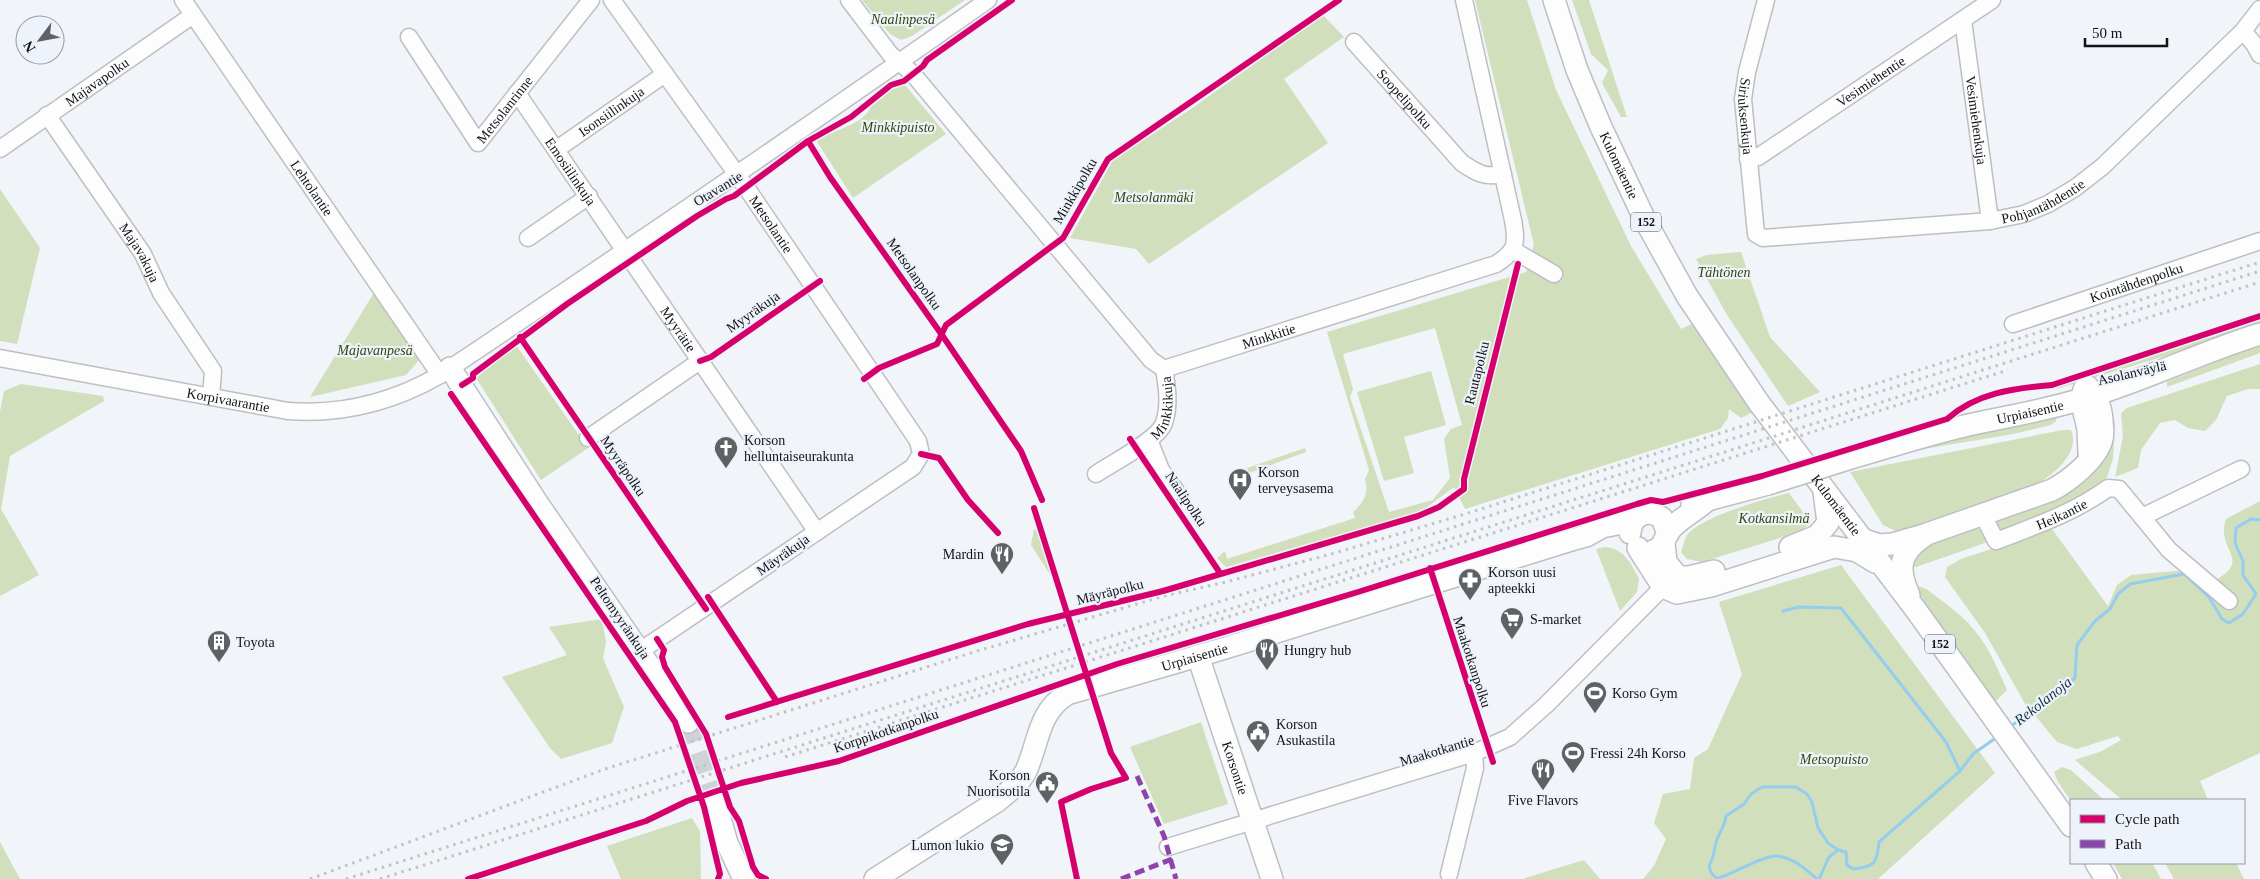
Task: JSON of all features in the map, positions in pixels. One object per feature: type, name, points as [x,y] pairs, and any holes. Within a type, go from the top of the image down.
[{"type":"main road","name":"Kulomäentie","points":[[1554,0],[1567,43],[1586,89],[1642,213],[1687,296],[1754,396],[1881,567],[1916,610],[2070,825]]},
{"type":"main road","name":"Kulomäentie","points":[[1565,0],[1586,89]]},
{"type":"main road","name":"Asolanväylä","points":[[2088,393],[2133,383],[2178,362],[2260,334]]},
{"type":"main road","name":"Peltomyyränkuja","points":[[445,372],[531,493],[688,722]]},
{"type":"main road","points":[[1861,539],[1879,545],[1892,544],[1924,536],[2052,490],[2067,482],[2090,458],[2102,439],[2102,417],[2088,393]]},
{"type":"main road","name":"Urpiaisentie","points":[[876,879],[996,802],[1012,789],[1026,770],[1046,716],[1057,700],[1080,689],[1198,656],[1586,536],[1602,527],[1634,536],[1652,551],[1664,531],[1705,502],[1964,426],[2022,415],[2088,393]]},
{"type":"main road","points":[[1669,581],[1707,573],[1817,536],[1828,519],[1824,489]]},
{"type":"main road","name":"Urpiaisentie","points":[[1634,536],[1646,513],[1664,531]]},
{"type":"main road","points":[[1664,531],[1670,592],[1689,592],[1834,547],[1857,551],[1881,567]]},
{"type":"main road","points":[[1634,536],[1669,581]]},
{"type":"main road","points":[[1916,610],[1902,572],[1906,552],[1924,536]]},
{"type":"main road","name":"Korsontie","points":[[1198,656],[1272,879]]},
{"type":"main road","points":[[715,801],[727,843],[744,879]]},
{"type":"main road","points":[[727,843],[728,879]]},
{"type":"main road","points":[[2097,864],[2106,879]]},
{"type":"street","name":"Lehtolantie","points":[[183,0],[445,372]]},
{"type":"street","name":"Metsolanrinne","points":[[409,37],[478,143],[591,0]]},
{"type":"street","name":"Metsolantie","points":[[612,0],[737,175],[918,442],[921,454]]},
{"type":"street","points":[[849,0],[890,54],[913,74],[1151,360],[1164,369]]},
{"type":"street","name":"Otavantie","points":[[445,372],[737,175],[988,0]]},
{"type":"street","points":[[1464,0],[1515,232],[1516,240],[1512,250],[1554,274]]},
{"type":"street","name":"Siriuksenkuja","points":[[1756,234],[1743,99],[1744,85],[1766,0]]},
{"type":"street","name":"Vesimiehentie","points":[[1748,158],[1758,157],[1992,0]]},
{"type":"street","name":"Pohjantähdentie","points":[[1756,234],[1763,238],[1990,220],[2024,214],[2048,204],[2075,188],[2102,167],[2244,31],[2260,9]]},
{"type":"street","name":"Majavapolku","points":[[0,149],[193,15]]},
{"type":"street","name":"Vesimiehenkuja","points":[[1963,20],[1990,220]]},
{"type":"street","points":[[2244,31],[2260,56]]},
{"type":"street","name":"Soopelipolku","points":[[1354,42],[1462,162],[1482,176],[1490,177],[1503,174]]},
{"type":"street","name":"Isonsiilinkuja","points":[[557,149],[665,74]]},
{"type":"street","name":"Emosiilinkuja","points":[[517,93],[625,249]]},
{"type":"street","name":"Majavakuja","points":[[47,115],[143,254],[160,293],[213,371],[211,397]]},
{"type":"street","points":[[528,238],[589,196]]},
{"type":"street","name":"Kointähdenpolku","points":[[2013,324],[2260,241]]},
{"type":"street","name":"Myyrätie","points":[[625,249],[817,532]]},
{"type":"street","name":"Minkkitie","points":[[1164,369],[1496,264],[1512,250]]},
{"type":"street","name":"Korpivaarantie","points":[[0,358],[288,411],[330,412],[367,405],[417,388],[445,372]]},
{"type":"street","points":[[588,438],[700,361]]},
{"type":"street","name":"Minkkikuja","points":[[1096,474],[1149,440],[1163,425],[1167,398],[1164,369]]},
{"type":"street","name":"Naalipolku","points":[[1149,440],[1161,470],[1176,491]]},
{"type":"street","name":"Mäyräkuja","points":[[640,651],[913,466],[921,454]]},
{"type":"street","points":[[2142,517],[2241,469]]},
{"type":"street","name":"Heikantie","points":[[1983,515],[1996,540],[2052,519],[2079,507],[2108,488],[2114,488],[2119,490],[2169,550],[2229,602]]},
{"type":"street","name":"Maakotkantie","points":[[1168,847],[1474,753],[1510,737],[1546,705],[1669,581]]},
{"type":"street","points":[[1449,874],[1475,768],[1474,753]]},
{"type":"green space","name":"Naalinpesä","points":[[862,0],[965,0],[912,36],[901,40],[890,34]]},
{"type":"green space","points":[[1475,0],[1527,0],[1556,90],[1631,246],[1681,329],[1696,322],[1753,412],[1741,418],[1729,409],[1728,418],[1720,429],[1465,509],[1454,487],[1422,511],[1406,517],[1226,567],[1217,558],[1225,551],[1227,559],[1355,518],[1353,512],[1365,497],[1365,479],[1369,470],[1327,332],[1526,272],[1534,245]],"holes":[[[1435,328],[1462,425],[1451,429],[1444,439],[1450,478],[1433,500],[1389,512],[1350,397],[1353,389],[1343,354]]]},
{"type":"green space","points":[[1572,0],[1589,0],[1627,117],[1621,117],[1602,83],[1608,70],[1591,54]]},
{"type":"green space","name":"Metsolanmäki","points":[[1323,15],[1344,37],[1284,79],[1328,143],[1149,264],[1136,249],[1070,238],[1113,160],[1191,109]]},
{"type":"green space","name":"Minkkipuisto","points":[[905,85],[946,134],[853,198],[816,140],[856,122],[868,112],[873,102],[881,95],[892,88]]},
{"type":"green space","points":[[0,189],[40,248],[17,344],[0,341]]},
{"type":"green space","name":"Tähtönen","points":[[1741,252],[1770,337],[1820,392],[1788,406],[1727,315],[1696,259],[1707,255]]},
{"type":"green space","name":"Majavanpesä","points":[[375,291],[421,358],[406,375],[310,397]]},
{"type":"green space","points":[[2260,319],[2260,327],[2057,389],[2063,383]]},
{"type":"green space","points":[[2260,343],[2260,353],[2167,387],[2167,382]]},
{"type":"green space","points":[[516,345],[588,448],[541,480],[476,378]]},
{"type":"green space","points":[[2260,364],[2260,389],[2248,389],[2227,396],[2216,420],[2205,431],[2188,428],[2175,420],[2160,423],[2141,450],[2138,468],[2115,477],[2123,436],[2121,413],[2127,408]]},
{"type":"green space","points":[[1431,371],[1446,425],[1404,437],[1414,473],[1384,481],[1357,392]]},
{"type":"green space","points":[[21,384],[103,396],[104,401],[10,456],[1,509],[39,575],[0,596],[0,412],[4,391]]},
{"type":"green space","points":[[2112,416],[2115,423],[2113,459],[2107,477],[2098,488],[2059,508],[1999,532],[1994,519],[2052,500],[2080,485],[2091,476],[2103,453]]},
{"type":"green space","points":[[2057,417],[2056,421],[2051,425],[2013,434],[1906,452],[1906,450]]},
{"type":"green space","points":[[2071,430],[2073,445],[2061,466],[2042,481],[1898,532],[1883,525],[1850,472]]},
{"type":"green space","points":[[1305,448],[1306,452],[1249,473],[1247,468]]},
{"type":"green space","name":"Kotkansilmä","points":[[1789,493],[1811,523],[1799,532],[1702,562],[1687,559],[1681,552],[1686,537],[1692,530],[1703,523],[1733,510]]},
{"type":"green space","points":[[2260,501],[2260,753],[2200,781],[2208,799],[2121,799],[2075,760],[2102,751],[2121,740],[2118,736],[2077,749],[2057,742],[2024,702],[1985,633],[1945,577],[1947,567],[1961,559],[2052,529],[2108,606],[2117,585],[2131,575],[2187,570],[2204,586],[2221,577],[2229,569],[2232,562],[2232,556],[2225,540],[2226,519]]},
{"type":"green space","points":[[1974,526],[1983,532],[1988,539],[1985,543],[1916,567],[1912,566],[1915,557],[1928,544],[1946,535]]},
{"type":"green space","points":[[1034,529],[1039,532],[1053,574],[1051,576],[1031,545]]},
{"type":"green space","points":[[1604,547],[1622,553],[1630,562],[1639,579],[1637,592],[1620,611],[1596,549]]},
{"type":"green space","name":"Metsopuisto","points":[[1841,565],[1995,773],[1878,879],[1643,879],[1654,866],[1666,839],[1654,823],[1663,794],[1690,789],[1694,758],[1708,749],[1742,674],[1719,602]]},
{"type":"green space","points":[[1914,586],[1928,590],[1954,610],[1982,639],[2007,690],[1993,704]]},
{"type":"green space","points":[[602,619],[606,642],[603,658],[624,707],[612,743],[561,759],[550,748],[502,677],[567,655],[549,627]]},
{"type":"green space","points":[[1201,722],[1228,804],[1164,824],[1130,747]]},
{"type":"green space","points":[[2062,767],[2071,770],[2103,799],[2070,800],[2058,782],[2054,772]]},
{"type":"green space","points":[[692,818],[700,831],[701,879],[621,879],[607,846]]},
{"type":"green space","points":[[0,842],[20,879],[0,879]]},
{"type":"green space","points":[[1584,860],[1600,879],[1524,879],[1525,878]]},
{"type":"green space","points":[[2114,864],[2153,864],[2161,879],[2122,879]]},
{"type":"green space","points":[[2166,864],[2236,864],[2244,879],[2174,879]]},
{"type":"waterway","name":"Rekolanoja","points":[[2010,727],[2075,678],[2077,645],[2095,621],[2110,609],[2118,594],[2130,584],[2184,574],[2209,597],[2222,619],[2229,623],[2243,614],[2256,594],[2243,575],[2243,561],[2235,543],[2236,528],[2251,519],[2260,520]]},
{"type":"waterway","points":[[1783,611],[1799,607],[1841,608],[1946,742],[1960,771]]},
{"type":"waterway","name":"Rekolanoja","points":[[1819,879],[1829,857],[1838,850],[1846,852],[1847,865],[1853,869],[1866,867],[1874,863],[1879,842],[1960,771],[1973,754],[1997,737]]},
{"type":"waterway","points":[[1817,879],[1794,862],[1777,856],[1762,859],[1721,877],[1713,876],[1709,866],[1726,816],[1744,804],[1751,794],[1762,787],[1796,787],[1807,794],[1812,802],[1818,828],[1828,843],[1838,850]]},
{"type":"tunnel","points":[[688,722],[715,801]]},
{"type":"railway","points":[[310,879],[605,769],[974,652],[1164,596],[1226,582],[1335,553],[1465,514],[2260,262]]},
{"type":"railway","points":[[346,879],[2260,271]]},
{"type":"railway","points":[[380,879],[2260,282]]},
{"type":"railway","points":[[785,757],[2008,370]]},
{"type":"marked path","points":[[1137,776],[1164,836],[1176,879]]},
{"type":"marked path","points":[[1121,879],[1172,859]]},
{"type":"cycle path","points":[[462,385],[473,378],[473,374],[567,304],[697,216],[734,196],[808,141],[851,117],[891,85],[904,81],[923,66],[927,60],[1012,0]]},
{"type":"cycle path","name":"Minkkipolku","points":[[864,379],[879,368],[937,344],[946,325],[1063,238],[1108,159],[1339,0]]},
{"type":"cycle path","name":"Metsolanpolku","points":[[808,141],[830,177],[942,335],[1021,451],[1042,500]]},
{"type":"cycle path","name":"Rautapolku","points":[[728,717],[1028,624],[1163,591],[1418,516],[1439,507],[1464,489],[1464,479],[1518,264]]},
{"type":"cycle path","name":"Myyräkuja","points":[[700,361],[711,357],[820,281]]},
{"type":"cycle path","name":"Korppikotkanpolku","points":[[468,879],[646,821],[687,801],[741,783],[839,761],[1117,664],[1358,592],[1637,504],[1651,500],[1663,502],[1762,476],[1947,419],[1970,403],[1996,393],[2052,385],[2260,316]]},
{"type":"cycle path","name":"Myyräpolku","points":[[520,337],[706,609]]},
{"type":"cycle path","points":[[451,394],[675,722],[704,807],[720,874],[718,879]]},
{"type":"cycle path","points":[[1130,439],[1220,573]]},
{"type":"cycle path","points":[[921,454],[939,458],[968,500],[998,533]]},
{"type":"cycle path","points":[[1034,508],[1111,753],[1126,778],[1091,789],[1061,802],[1077,879]]},
{"type":"cycle path","name":"Maakotkanpolku","points":[[1430,568],[1493,762]]},
{"type":"cycle path","points":[[708,597],[777,702]]},
{"type":"cycle path","points":[[657,639],[664,650],[662,657],[665,667],[706,734],[730,807],[739,821],[753,867],[758,875],[766,879]]},
{"type":"place","name":"Korson helluntaiseurakunta","points":[[726,469]]},
{"type":"place","name":"Korson terveysasema","points":[[1240,501]]},
{"type":"place","name":"Mardin","points":[[1002,575]]},
{"type":"place","name":"Korson uusi apteekki","points":[[1470,601]]},
{"type":"place","name":"S-market","points":[[1512,640]]},
{"type":"place","name":"Toyota","points":[[219,663]]},
{"type":"place","name":"Hungry hub","points":[[1267,671]]},
{"type":"place","name":"Korso Gym","points":[[1595,714]]},
{"type":"place","name":"Korson Asukastila","points":[[1258,753]]},
{"type":"place","name":"Fressi 24h Korso","points":[[1573,774]]},
{"type":"place","name":"Five Flavors","points":[[1543,791]]},
{"type":"place","name":"Korson Nuorisotila","points":[[1047,804]]},
{"type":"place","name":"Lumon lukio","points":[[1002,866]]}]
